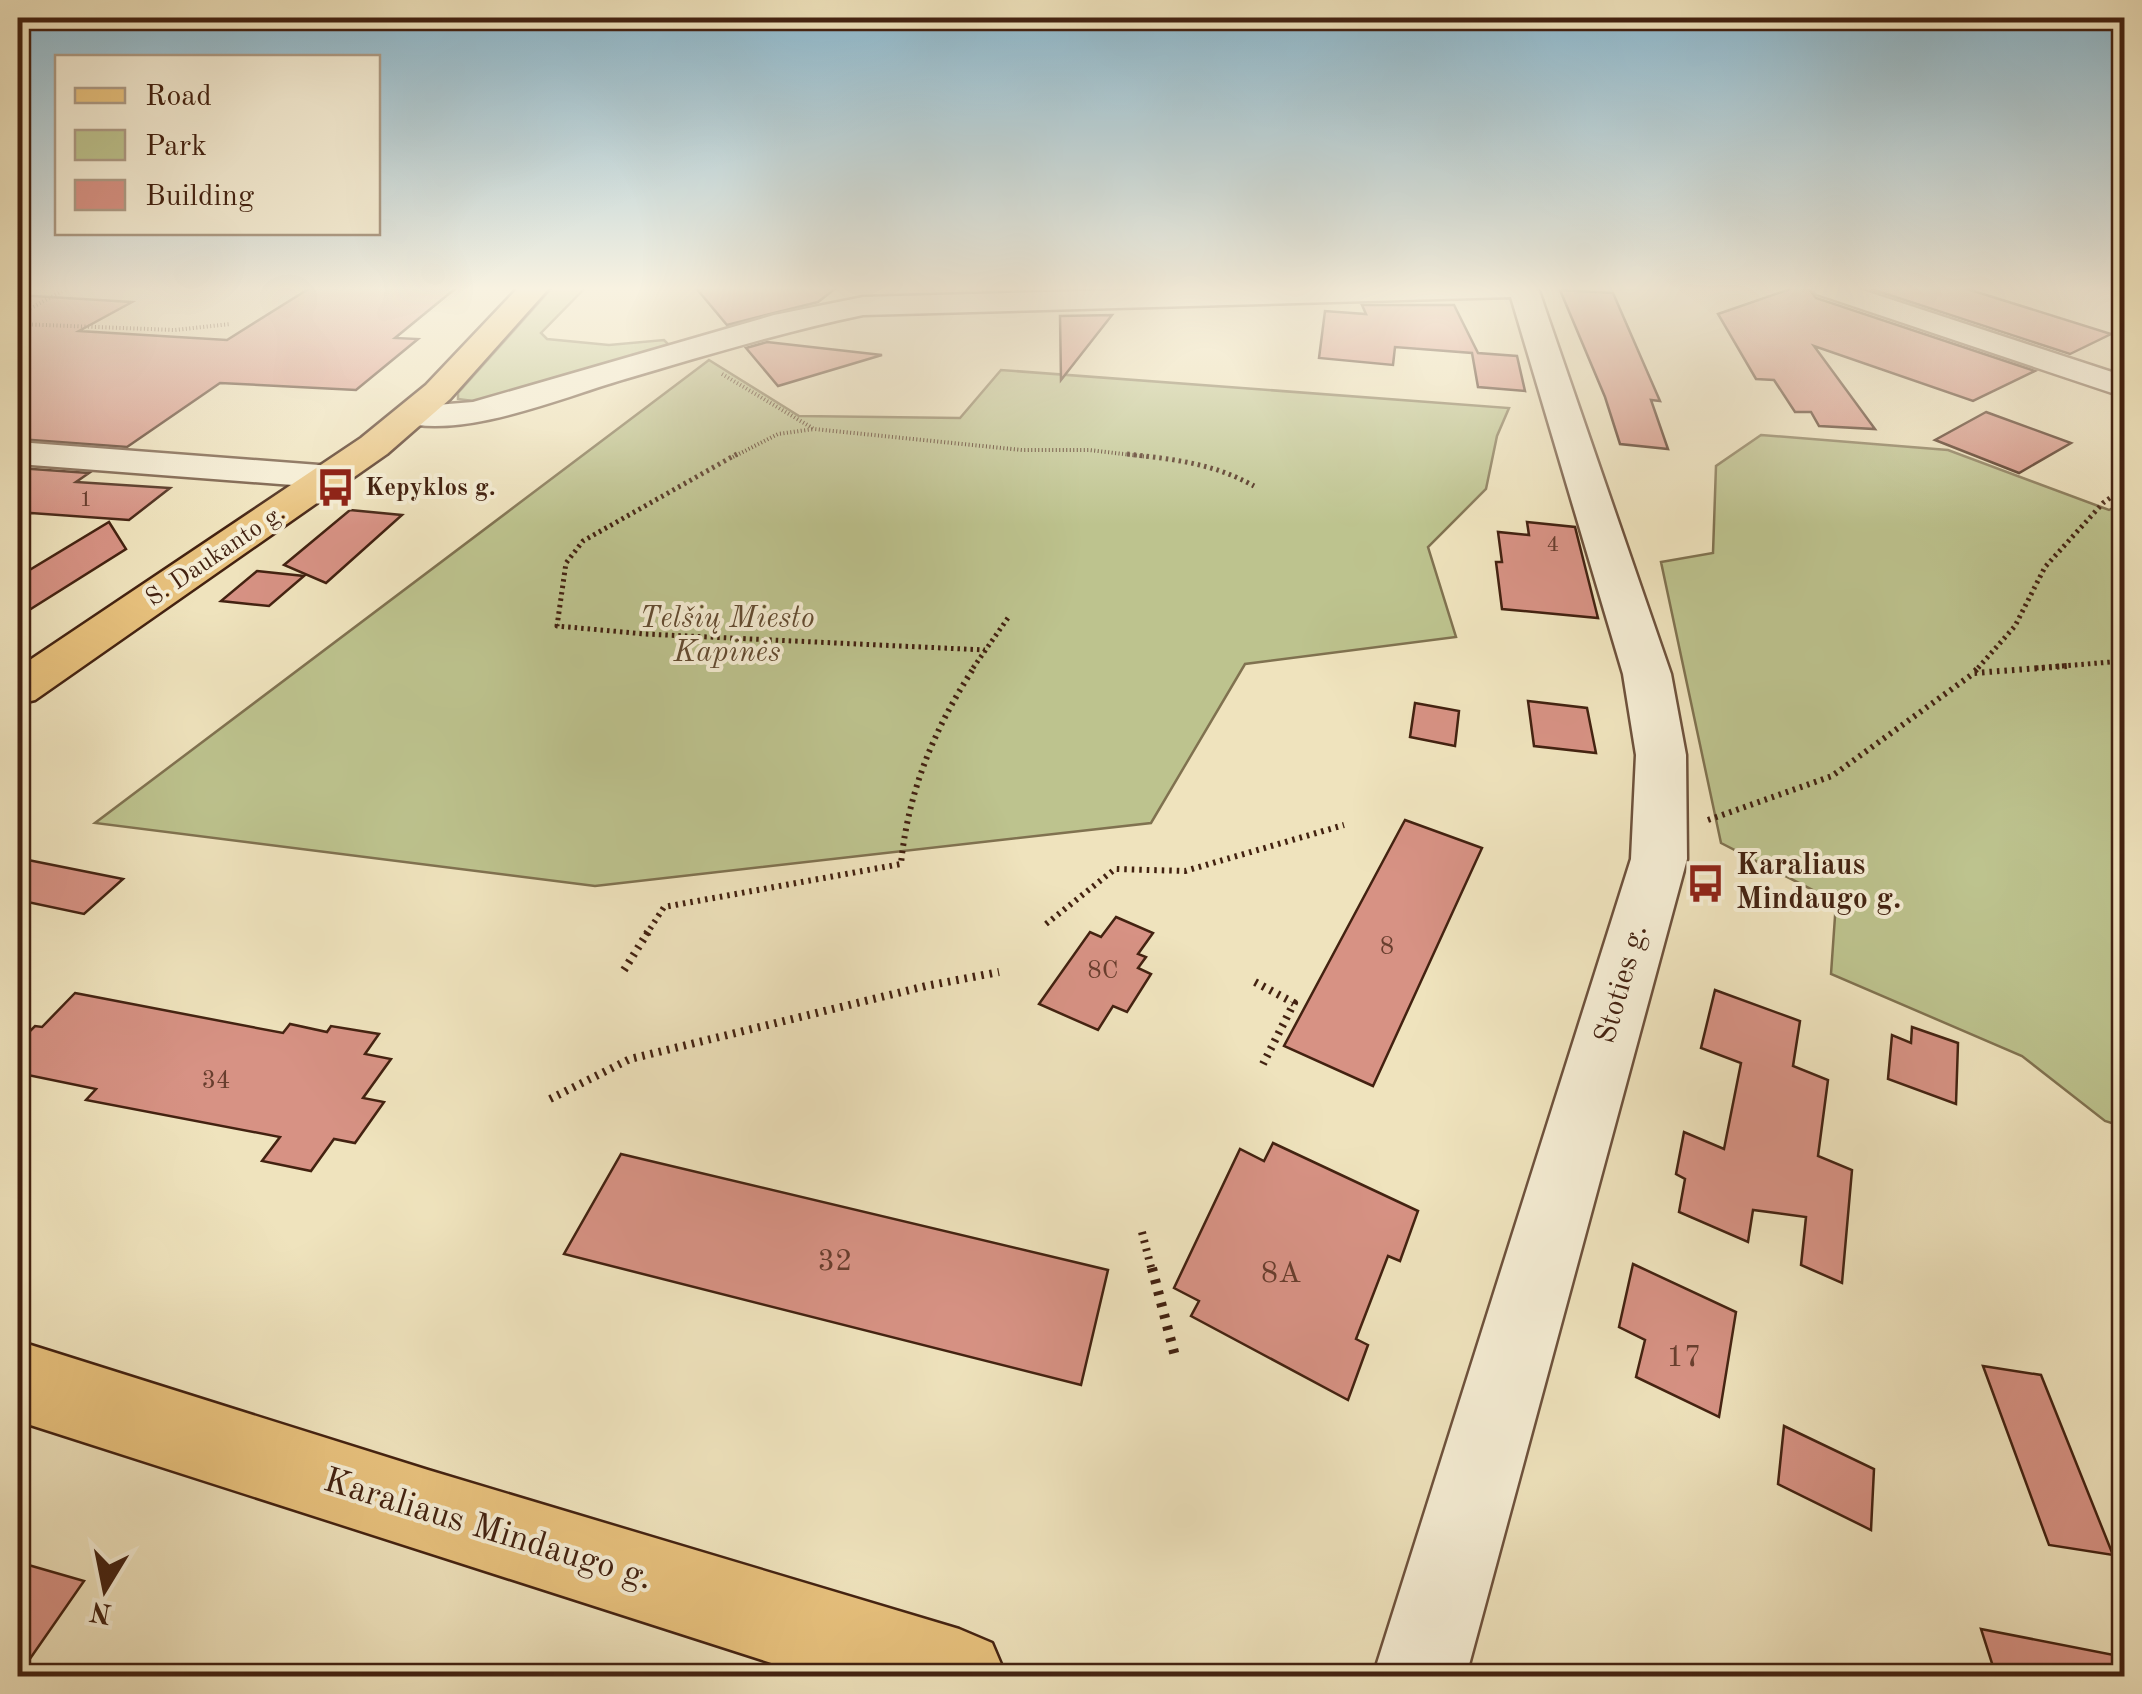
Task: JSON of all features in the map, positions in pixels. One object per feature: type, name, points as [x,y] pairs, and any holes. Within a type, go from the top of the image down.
[{"type":"main road","name":"S. Daukanto g.","points":[[18,689],[332,477],[412,416],[459,367]]},
{"type":"main road","name":"Karaliaus Mindaugo g.","points":[[18,1381],[447,1519],[959,1676]]},
{"type":"street","points":[[412,416],[475,412],[634,367]]},
{"type":"street","name":"Stoties g.","points":[[1420,1676],[1658,859],[1661,755],[1646,674],[1548,367]]},
{"type":"street","points":[[2064,367],[2124,387]]},
{"type":"street","points":[[18,453],[332,477]]},
{"type":"path","points":[[712,367],[814,429]]},
{"type":"path","points":[[984,650],[645,634],[558,626],[566,563],[584,542],[757,442],[778,434],[814,429],[1022,450],[1090,450],[1187,461],[1227,471],[1254,486]]},
{"type":"path","points":[[1660,814],[1710,821],[1832,776],[1974,672],[2015,626],[2045,567],[2103,503],[2124,488]]},
{"type":"path","points":[[624,970],[664,907],[900,864],[906,806],[916,778],[984,650],[1010,615]]},
{"type":"path","points":[[1974,672],[2124,662]]},
{"type":"path","points":[[1046,924],[1115,869],[1185,871],[1344,825]]},
{"type":"path","points":[[550,1099],[630,1059],[926,986],[999,972]]},
{"type":"path","points":[[1254,982],[1294,1003],[1264,1064]]},
{"type":"path","points":[[1142,1232],[1176,1360]]},
{"type":"green space","points":[[481,367],[621,367],[496,404],[458,399],[458,393]]},
{"type":"green space","name":"Telšių Miesto Kapinės","points":[[700,367],[720,367],[799,416],[960,418],[1001,370],[1509,408],[1497,436],[1486,489],[1428,547],[1456,637],[1245,664],[1151,823],[595,886],[95,823]]},
{"type":"green space","points":[[1761,435],[1948,450],[2109,510],[2124,502],[2124,1127],[2105,1121],[2022,1056],[1831,974],[1836,902],[1721,843],[1661,562],[1713,553],[1716,466]]},
{"type":"building","points":[[18,367],[384,367],[356,390],[220,383],[127,447],[18,439]]},
{"type":"building","points":[[762,367],[842,367],[778,386]]},
{"type":"building","points":[[1061,367],[1071,367],[1061,380]]},
{"type":"building","points":[[1474,367],[1520,367],[1525,391],[1478,387]]},
{"type":"building","points":[[1592,367],[1645,367],[1660,401],[1651,400],[1668,449],[1620,444]]},
{"type":"building","points":[[1749,367],[1829,367],[1875,429],[1819,426],[1811,412],[1795,412],[1774,380],[1756,379]]},
{"type":"building","points":[[1875,367],[2023,367],[2035,371],[1973,401]]},
{"type":"building","points":[[1986,412],[2071,443],[2019,473],[1935,440]]},
{"type":"building","points":[[18,468],[89,473],[76,482],[170,488],[129,520],[31,513],[18,522]]},
{"type":"building","points":[[350,510],[402,515],[326,583],[284,565]]},
{"type":"building","points":[[109,522],[126,549],[18,617],[18,577]]},
{"type":"building","points":[[1527,522],[1575,527],[1598,618],[1502,609],[1496,562],[1502,562],[1498,532],[1529,535]]},
{"type":"building","points":[[257,571],[304,576],[269,606],[221,601]]},
{"type":"building","points":[[1528,701],[1587,708],[1596,753],[1534,746]]},
{"type":"building","points":[[1415,703],[1459,711],[1455,746],[1410,737]]},
{"type":"building","points":[[1405,820],[1482,848],[1373,1086],[1284,1046]]},
{"type":"building","points":[[18,858],[123,879],[84,914],[18,900]]},
{"type":"building","points":[[1116,917],[1153,933],[1138,954],[1146,957],[1138,968],[1151,974],[1127,1012],[1113,1006],[1098,1030],[1039,1004],[1090,932],[1101,937]]},
{"type":"building","points":[[1715,990],[1800,1021],[1793,1066],[1828,1080],[1818,1156],[1852,1170],[1842,1283],[1801,1265],[1806,1217],[1753,1210],[1748,1242],[1679,1212],[1685,1179],[1676,1174],[1684,1132],[1724,1149],[1741,1063],[1701,1048]]},
{"type":"building","points":[[75,993],[283,1033],[290,1024],[327,1032],[331,1026],[379,1034],[365,1054],[391,1059],[363,1098],[384,1102],[355,1143],[334,1139],[311,1171],[262,1161],[280,1137],[86,1100],[96,1089],[18,1073],[18,1043],[35,1026],[42,1027]]},
{"type":"building","points":[[1912,1027],[1958,1043],[1956,1104],[1888,1079],[1892,1035],[1911,1043]]},
{"type":"building","points":[[1273,1143],[1418,1211],[1400,1261],[1388,1256],[1356,1339],[1368,1345],[1348,1400],[1191,1316],[1199,1301],[1174,1288],[1240,1149],[1264,1161]]},
{"type":"building","points":[[621,1154],[1108,1270],[1081,1385],[564,1254]]},
{"type":"building","points":[[1633,1264],[1736,1312],[1719,1417],[1636,1377],[1645,1340],[1619,1327]]},
{"type":"building","points":[[1983,1366],[2041,1375],[2113,1555],[2049,1545]]},
{"type":"building","points":[[1784,1426],[1874,1469],[1871,1530],[1778,1484]]},
{"type":"building","points":[[18,1562],[84,1581],[18,1676]]},
{"type":"building","points":[[1981,1629],[2124,1657],[2124,1676],[1996,1676]]},
{"type":"place","name":"Kepyklos g.","points":[[335,488]]},
{"type":"place","name":"Karaliaus Mindaugo g.","points":[[1706,883]]}]
